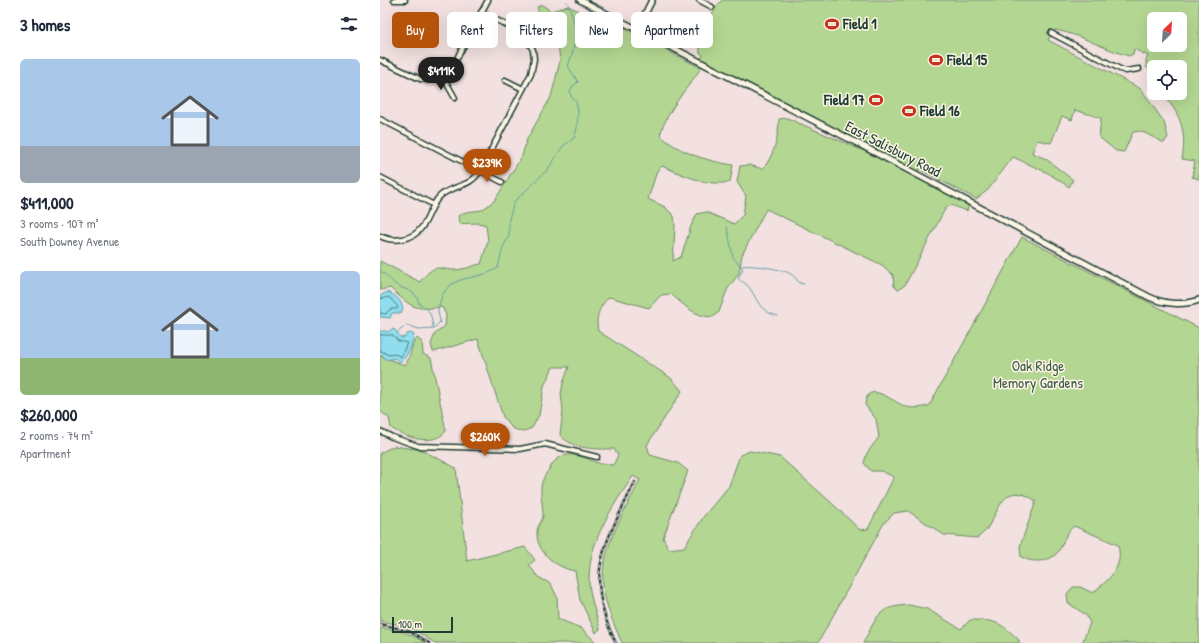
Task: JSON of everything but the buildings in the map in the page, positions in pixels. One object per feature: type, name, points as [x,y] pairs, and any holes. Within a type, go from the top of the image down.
[{"type":"street","points":[[394,0],[405,0]]},
{"type":"street","points":[[481,12],[488,0]]},
{"type":"street","name":"East Salisbury Road","points":[[580,0],[631,27]]},
{"type":"street","points":[[646,12],[652,0]]},
{"type":"street","points":[[699,0],[712,7]]},
{"type":"street","points":[[380,236],[387,239],[401,239],[414,235],[422,228],[434,205],[445,193],[472,181],[480,171],[523,89],[532,69],[534,60],[533,50],[526,37],[498,21]]},
{"type":"street","points":[[1051,33],[1120,69],[1126,71],[1139,69]]},
{"type":"street","points":[[380,60],[412,77],[428,80],[442,75],[454,64],[462,48]]},
{"type":"street","name":"East Salisbury Road","points":[[672,48],[1149,297],[1164,302],[1175,303],[1199,300]]},
{"type":"street","points":[[442,75],[455,98]]},
{"type":"street","points":[[505,80],[523,89]]},
{"type":"street","points":[[380,119],[502,182]]},
{"type":"street","points":[[380,177],[434,205]]},
{"type":"street","points":[[380,431],[392,438],[418,446],[520,449],[545,444],[597,457]]},
{"type":"green space","points":[[722,0],[1199,0],[1199,179],[1192,177],[1195,161],[1182,159],[1184,140],[1181,123],[1168,100],[1187,100],[1187,60],[1147,60],[1147,68],[1146,60],[1148,56],[1134,49],[1133,54],[1129,56],[1073,35],[1055,30],[1048,40],[1141,89],[1147,100],[1149,100],[1164,122],[1168,137],[1164,143],[1141,131],[1133,132],[1124,152],[1116,151],[1099,137],[1101,118],[1075,110],[1072,120],[1062,116],[1051,143],[1037,140],[1032,153],[1046,159],[1073,180],[1069,187],[1048,173],[1013,157],[988,190],[976,199],[919,169],[918,172],[701,59],[703,55],[700,53],[700,48],[713,48],[713,13]]},
{"type":"green space","name":"Oak Ridge Memory Gardens","points":[[542,5],[551,11],[568,6],[579,11],[575,12],[575,48],[623,48],[623,27],[631,32],[631,48],[663,48],[701,68],[672,108],[660,135],[676,147],[694,155],[733,165],[730,182],[721,183],[704,182],[662,166],[657,171],[648,199],[665,207],[674,216],[675,227],[673,261],[681,257],[691,226],[697,214],[706,212],[734,224],[743,215],[746,196],[737,182],[740,166],[749,165],[763,169],[775,145],[779,119],[787,118],[864,151],[969,204],[967,211],[951,205],[945,209],[905,285],[898,290],[894,286],[893,275],[882,265],[766,209],[742,255],[739,273],[727,290],[719,312],[713,317],[695,313],[671,294],[661,295],[649,308],[609,297],[600,308],[597,321],[598,331],[671,378],[682,391],[647,445],[650,455],[678,463],[688,471],[663,538],[669,549],[684,547],[704,516],[729,486],[740,455],[750,451],[780,457],[860,530],[868,529],[894,477],[881,471],[871,471],[864,463],[867,453],[879,437],[876,419],[865,405],[867,397],[871,393],[876,393],[882,394],[910,408],[929,406],[1022,237],[1199,328],[1199,643],[1082,643],[1090,623],[1086,615],[1068,603],[1067,594],[1073,587],[1080,587],[1093,593],[1110,578],[1117,567],[1119,560],[1118,545],[1074,526],[1066,535],[1058,552],[1054,556],[1040,561],[1021,557],[1020,546],[1036,501],[1026,495],[1017,493],[1011,494],[1005,498],[987,528],[977,538],[944,535],[908,511],[894,513],[884,523],[818,643],[622,643],[606,600],[603,573],[612,537],[640,480],[633,476],[610,511],[593,551],[590,565],[589,585],[591,598],[600,629],[596,633],[580,600],[575,571],[561,566],[548,557],[543,552],[537,538],[537,531],[543,514],[541,485],[546,474],[556,460],[565,455],[575,455],[600,464],[613,465],[618,455],[614,449],[592,449],[572,444],[560,435],[563,410],[561,394],[563,383],[569,367],[553,367],[544,386],[539,415],[532,428],[522,432],[512,428],[503,417],[478,339],[433,352],[431,344],[435,334],[445,326],[446,315],[442,307],[424,308],[413,306],[390,288],[380,290],[380,261],[420,282],[426,274],[436,268],[455,270],[465,269],[481,264],[488,241],[486,225],[478,223],[459,223],[458,216],[466,212],[482,210],[495,200],[522,156],[527,139],[551,97],[560,61],[559,48],[567,48],[567,12],[539,12],[537,7]]},
{"type":"green space","points":[[417,338],[422,342],[423,354],[431,358],[446,431],[441,436],[427,440],[412,438],[397,432],[391,428],[389,418],[380,411],[380,356],[405,365],[409,358],[413,344]]},
{"type":"green space","points":[[394,446],[422,450],[456,468],[467,561],[525,547],[535,560],[529,565],[538,577],[551,584],[557,597],[558,619],[581,628],[597,643],[435,643],[408,626],[380,621],[380,453]]},
{"type":"green space","points":[[909,605],[927,609],[961,629],[970,620],[997,623],[1013,634],[1019,640],[1019,643],[863,643],[879,615],[890,608]]},
{"type":"green space","points":[[380,628],[404,632],[425,643],[380,643]]},
{"type":"water","points":[[387,292],[398,299],[403,310],[401,313],[392,313],[390,318],[380,317],[380,296]]},
{"type":"water","points":[[392,329],[395,330],[401,338],[405,337],[408,333],[414,335],[411,347],[405,358],[399,362],[395,358],[387,360],[380,353],[380,331],[388,332]]},
{"type":"waterway","points":[[397,333],[406,325],[419,329],[434,328],[440,322],[438,310],[442,297],[453,283],[479,276],[498,268],[503,247],[509,236],[509,219],[514,202],[548,169],[563,146],[574,138],[577,128],[578,111],[576,102],[571,96],[570,91],[578,82],[568,66],[574,49],[575,26],[567,2]]},
{"type":"waterway","points":[[727,227],[733,257],[743,269],[738,278],[746,284],[765,311],[778,316]]},
{"type":"waterway","points":[[742,266],[758,266],[785,271],[793,276],[799,283],[804,284]]},
{"type":"waterway","points":[[380,271],[395,284],[410,291],[416,296],[419,304],[426,308],[430,313],[433,327]]},
{"type":"railway","points":[[616,643],[606,619],[600,598],[599,579],[607,542],[635,482]]},
{"type":"railway","points":[[380,624],[409,631],[429,643]]},
{"type":"place","name":"Field 1","points":[[832,24]]},
{"type":"place","name":"Field 15","points":[[936,60]]},
{"type":"place","name":"Field 17","points":[[876,100]]},
{"type":"place","name":"Field 16","points":[[909,111]]}]
